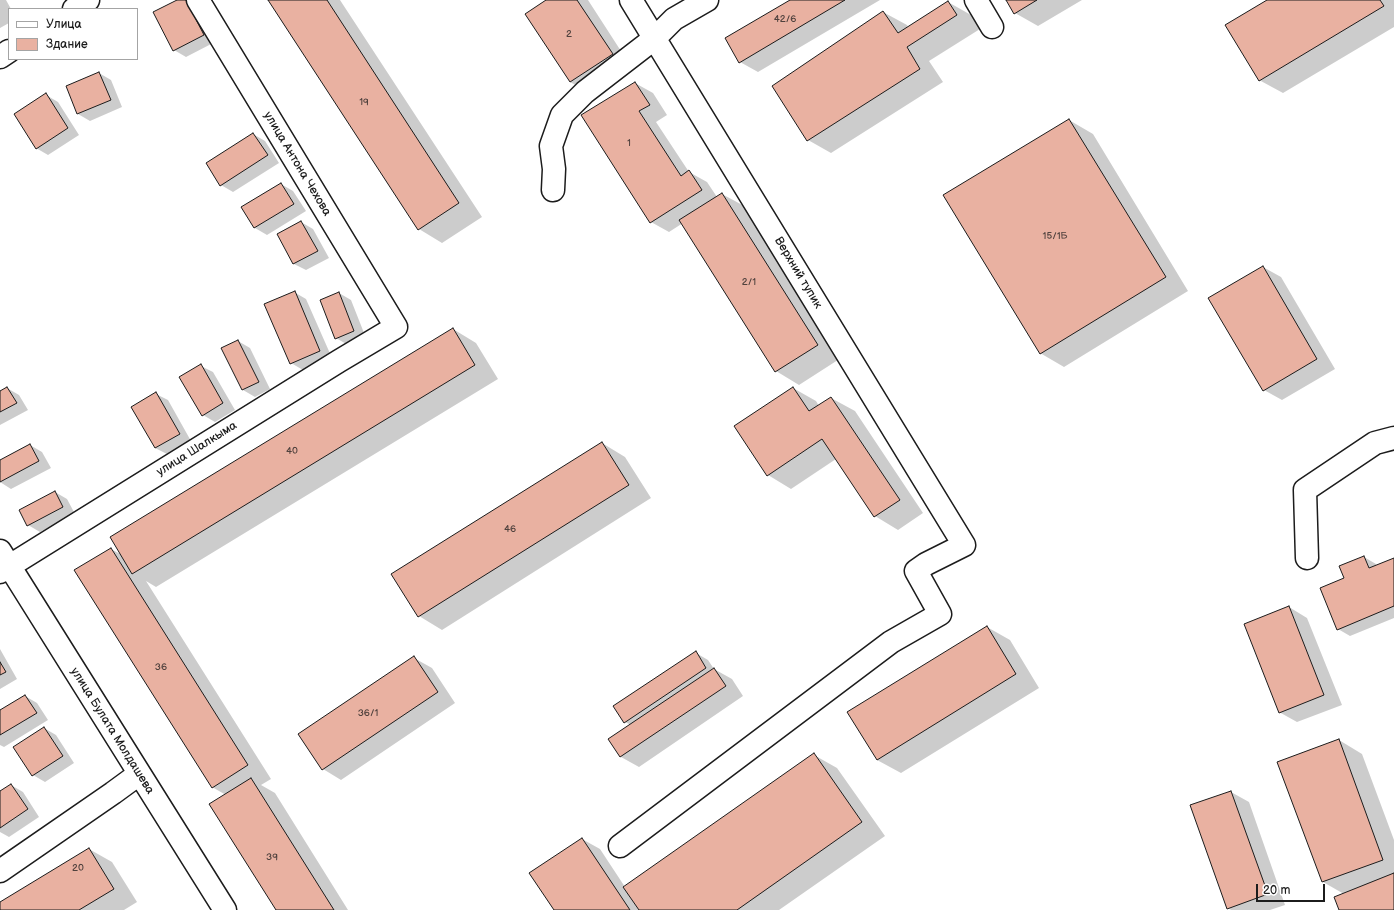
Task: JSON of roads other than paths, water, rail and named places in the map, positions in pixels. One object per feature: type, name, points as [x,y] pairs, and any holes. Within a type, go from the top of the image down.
[{"type":"street","points":[[76,8],[88,0]]},
{"type":"street","name":"улица Антона Чехова","points":[[198,0],[396,327]]},
{"type":"street","name":"Верхний тупик","points":[[620,846],[891,642],[940,614],[916,571],[926,564],[964,545],[631,0]]},
{"type":"street","points":[[553,190],[554,169],[550,146],[562,115],[585,92],[655,38],[674,19],[708,0]]},
{"type":"street","points":[[976,0],[992,27]]},
{"type":"street","name":"улица Шалкыма","points":[[3,563],[396,327]]},
{"type":"street","points":[[1307,558],[1305,490],[1375,443],[1394,438]]},
{"type":"street","name":"улица Булата Молдашева","points":[[3,563],[225,910]]},
{"type":"street","points":[[0,871],[139,774]]}]
